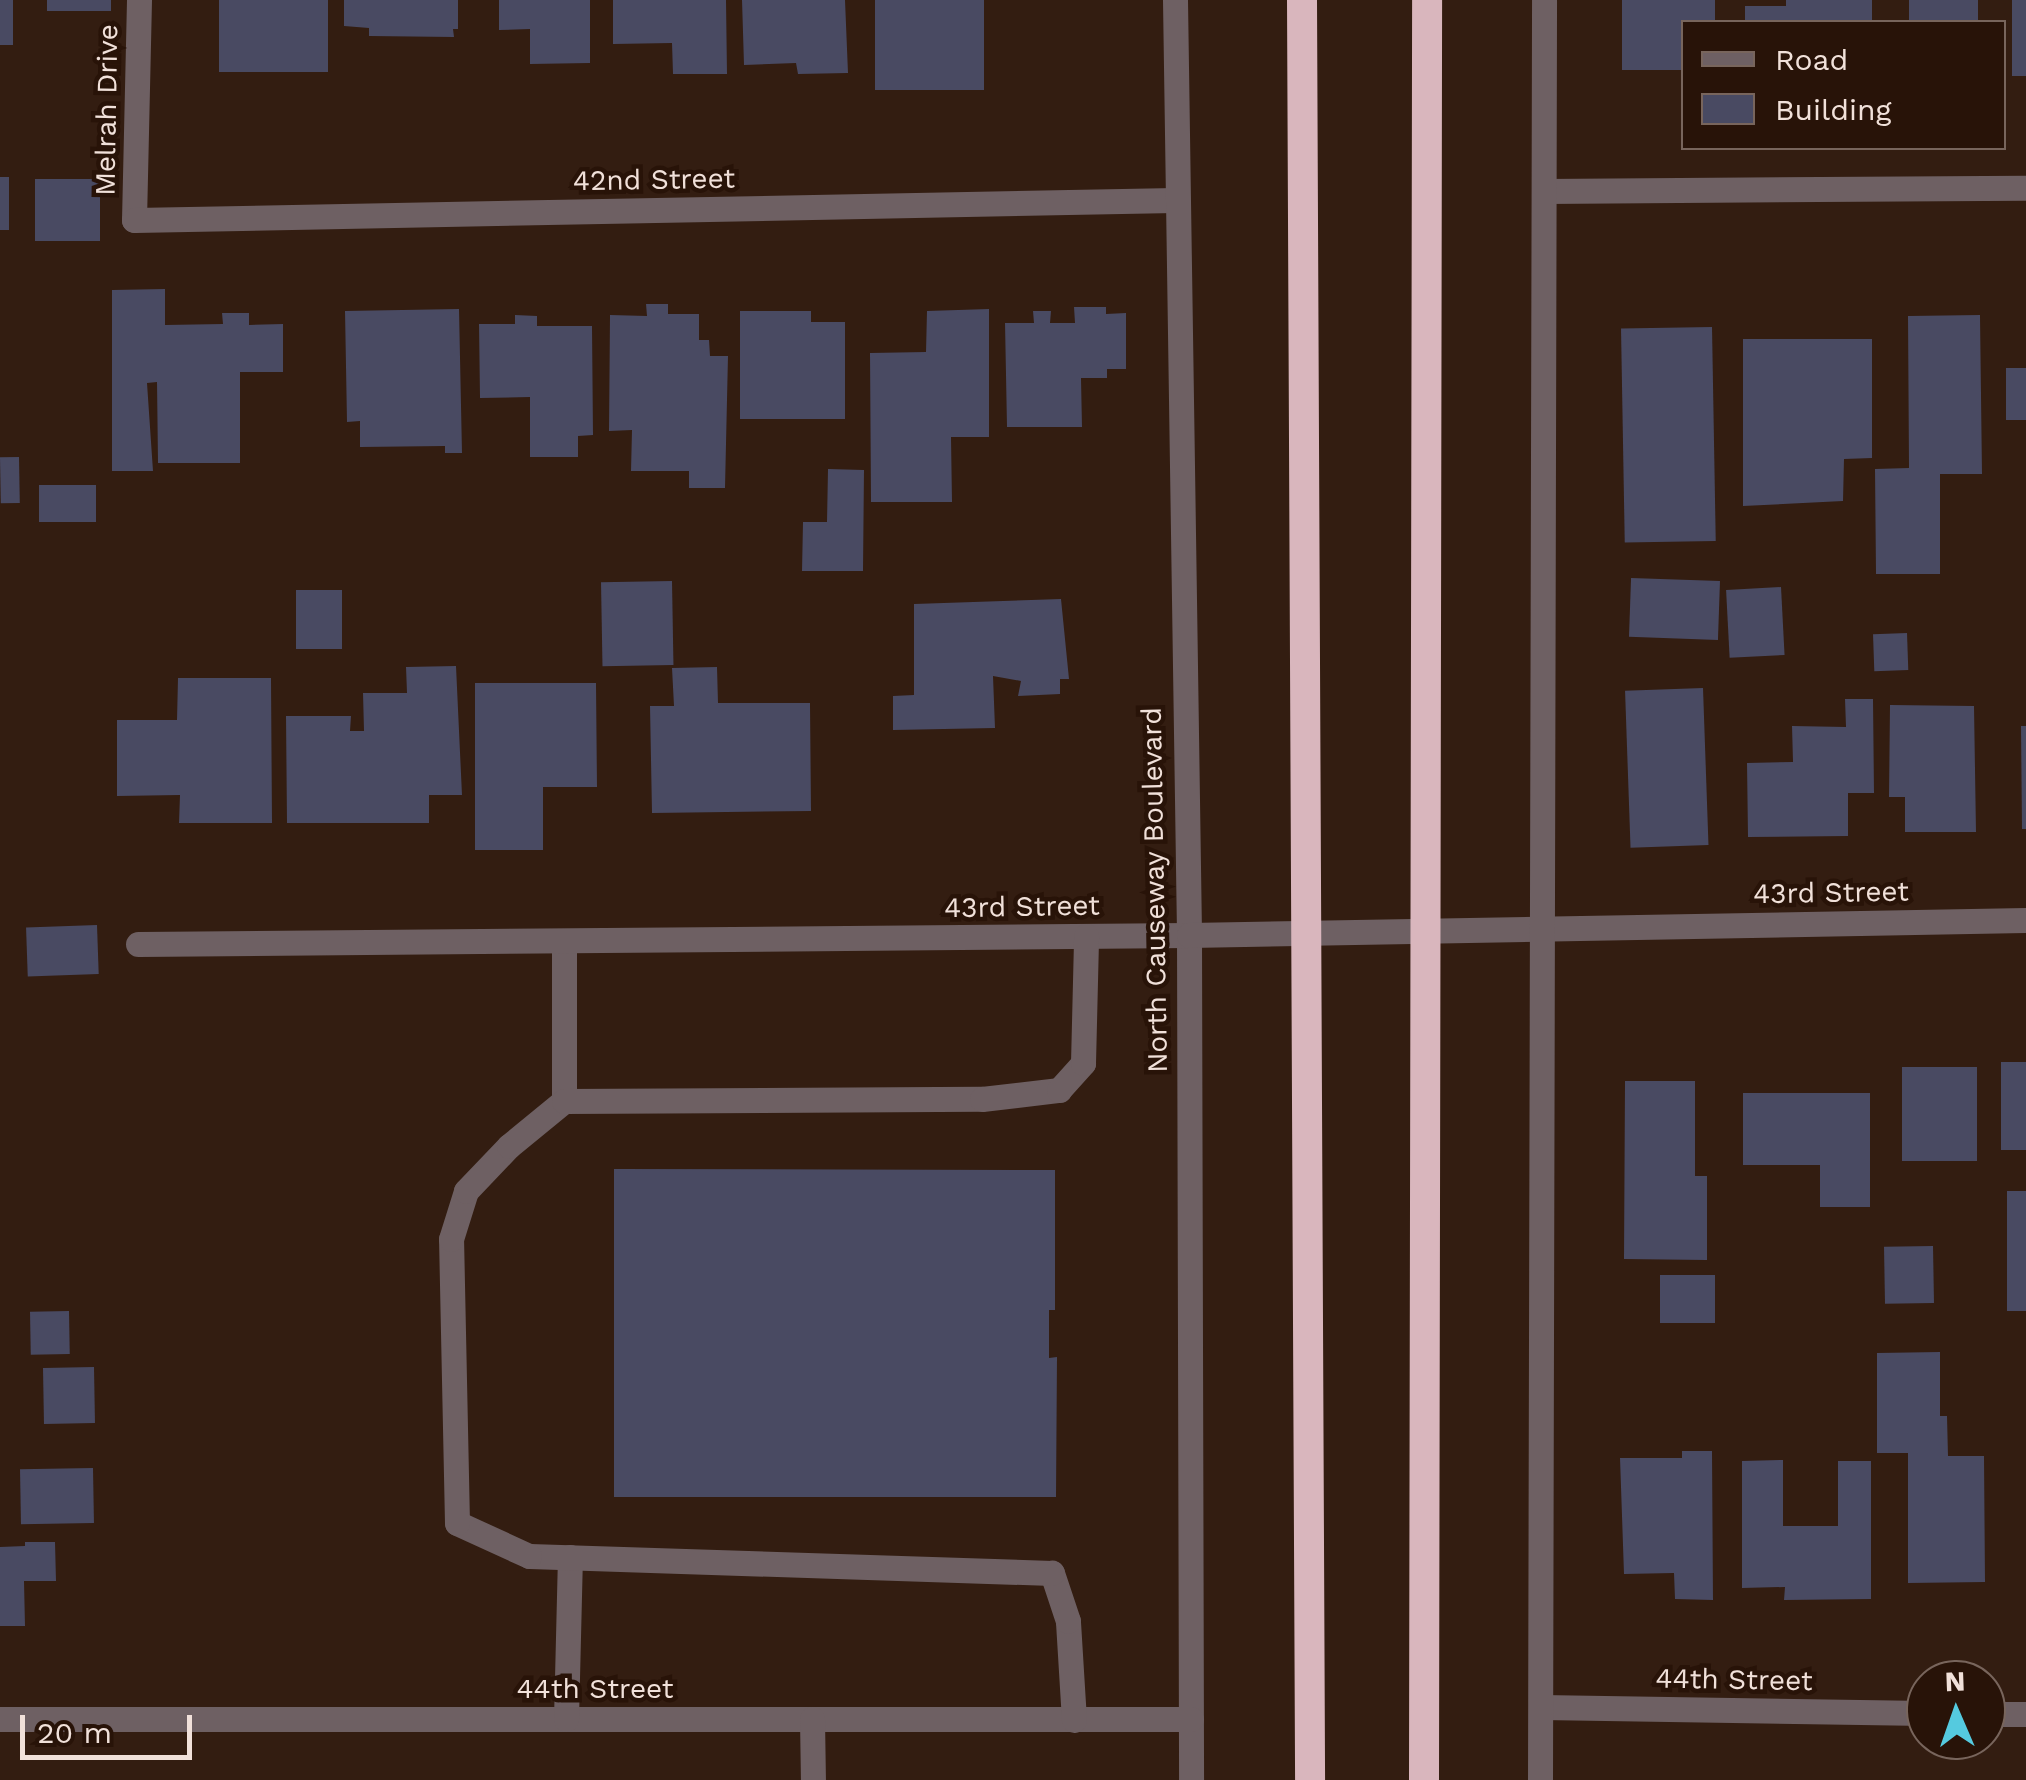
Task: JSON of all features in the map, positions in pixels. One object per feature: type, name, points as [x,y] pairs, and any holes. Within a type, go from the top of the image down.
[{"type":"highway","points":[[1302,0],[1310,1780]]},
{"type":"highway","points":[[1424,1780],[1428,0]]},
{"type":"street","name":"Melrah Drive","points":[[134,220],[139,0]]},
{"type":"street","name":"North Causeway Boulevard","points":[[1175,0],[1189,935],[1191,1780]]},
{"type":"street","points":[[1540,1780],[1544,0]]},
{"type":"street","points":[[1544,191],[2026,188]]},
{"type":"street","name":"42nd Street","points":[[134,220],[1175,200]]},
{"type":"street","name":"43rd Street","points":[[138,944],[1189,935],[2026,920]]},
{"type":"street","points":[[1074,1720],[1068,1621],[1052,1573],[529,1556],[457,1523],[452,1238],[466,1191],[509,1146],[564,1101],[982,1100],[1059,1090],[1083,1064],[1086,936]]},
{"type":"street","points":[[564,941],[564,1101]]},
{"type":"street","points":[[566,1719],[570,1557]]},
{"type":"street","name":"44th Street","points":[[1540,1707],[1906,1713]]},
{"type":"street","name":"44th Street","points":[[0,1719],[1191,1719]]},
{"type":"street","points":[[812,1719],[813,1780]]},
{"type":"building","points":[[0,0],[13,0],[13,45],[0,45]]},
{"type":"building","points":[[47,0],[111,0],[111,11],[47,11]]},
{"type":"building","points":[[219,0],[328,0],[328,72],[219,72]]},
{"type":"building","points":[[344,0],[458,0],[458,29],[453,29],[454,37],[369,36],[369,28],[344,26]]},
{"type":"building","points":[[499,0],[590,0],[590,63],[530,64],[530,29],[499,30]]},
{"type":"building","points":[[613,0],[726,0],[727,74],[673,74],[672,43],[613,44]]},
{"type":"building","points":[[742,0],[845,0],[848,73],[798,74],[796,63],[744,65]]},
{"type":"building","points":[[875,0],[984,0],[984,90],[875,90]]},
{"type":"building","points":[[1622,0],[1715,0],[1715,20],[1681,20],[1681,70],[1622,70]]},
{"type":"building","points":[[1786,0],[1872,0],[1872,20],[1745,20],[1745,6],[1786,6]]},
{"type":"building","points":[[1909,0],[1978,0],[1978,20],[1909,20]]},
{"type":"building","points":[[2012,0],[2026,0],[2026,76],[2012,76]]},
{"type":"building","points":[[0,177],[9,177],[9,230],[0,230]]},
{"type":"building","points":[[35,179],[100,179],[100,241],[35,241]]},
{"type":"building","points":[[165,289],[165,325],[223,324],[222,313],[249,313],[249,325],[283,324],[283,372],[240,372],[240,463],[158,463],[157,382],[147,383],[153,471],[112,471],[112,290]]},
{"type":"building","points":[[646,304],[668,304],[668,314],[699,314],[699,340],[709,340],[710,356],[728,356],[725,488],[689,488],[689,471],[631,471],[632,430],[609,431],[610,315],[647,316]]},
{"type":"building","points":[[1074,307],[1106,307],[1106,314],[1126,313],[1126,369],[1107,369],[1107,378],[1081,378],[1082,427],[1007,427],[1005,323],[1034,323],[1033,311],[1051,311],[1050,323],[1075,323]]},
{"type":"building","points":[[459,309],[462,453],[445,453],[445,446],[360,447],[360,421],[347,422],[345,311]]},
{"type":"building","points":[[989,309],[989,437],[951,437],[952,502],[871,502],[870,353],[926,352],[927,311]]},
{"type":"building","points":[[740,311],[811,311],[811,322],[845,322],[845,419],[740,419]]},
{"type":"building","points":[[515,315],[537,316],[537,326],[592,326],[593,435],[578,436],[578,457],[530,457],[530,397],[480,398],[479,324],[515,324]]},
{"type":"building","points":[[1980,315],[1982,474],[1940,474],[1940,574],[1876,574],[1875,469],[1909,468],[1908,316]]},
{"type":"building","points":[[1712,327],[1716,541],[1625,543],[1621,329]]},
{"type":"building","points":[[1743,339],[1872,339],[1872,458],[1844,459],[1843,501],[1743,506]]},
{"type":"building","points":[[2006,368],[2026,368],[2026,420],[2006,420]]},
{"type":"building","points":[[0,457],[19,457],[20,503],[1,503]]},
{"type":"building","points":[[828,469],[864,470],[863,571],[802,571],[803,522],[827,522]]},
{"type":"building","points":[[39,485],[96,485],[96,522],[39,522]]},
{"type":"building","points":[[1631,578],[1720,581],[1718,640],[1629,637]]},
{"type":"building","points":[[672,581],[673,665],[602,666],[601,582]]},
{"type":"building","points":[[1781,587],[1785,655],[1730,658],[1726,590]]},
{"type":"building","points":[[296,590],[342,590],[342,649],[296,649]]},
{"type":"building","points":[[1061,599],[1069,679],[1060,679],[1060,694],[1018,696],[1021,681],[993,676],[995,728],[893,730],[893,696],[914,695],[914,604]]},
{"type":"building","points":[[1907,633],[1908,670],[1874,671],[1873,634]]},
{"type":"building","points":[[456,666],[462,795],[429,795],[429,823],[287,823],[286,716],[351,716],[350,731],[364,731],[363,693],[407,693],[406,667]]},
{"type":"building","points":[[717,667],[718,703],[810,703],[811,811],[652,813],[650,706],[674,706],[672,668]]},
{"type":"building","points":[[178,678],[271,678],[272,823],[179,823],[180,795],[117,796],[117,720],[177,720]]},
{"type":"building","points":[[475,683],[596,683],[597,787],[543,787],[543,850],[475,850]]},
{"type":"building","points":[[1703,688],[1708,845],[1631,848],[1625,691]]},
{"type":"building","points":[[1845,699],[1873,699],[1874,793],[1848,793],[1848,836],[1748,837],[1747,763],[1793,762],[1792,726],[1846,727]]},
{"type":"building","points":[[1890,705],[1974,706],[1976,832],[1905,832],[1905,797],[1889,797]]},
{"type":"building","points":[[2021,726],[2026,726],[2026,829],[2022,829]]},
{"type":"building","points":[[97,925],[99,974],[28,976],[26,927]]},
{"type":"building","points":[[2001,1062],[2026,1062],[2026,1150],[2001,1150]]},
{"type":"building","points":[[1902,1067],[1977,1067],[1977,1161],[1902,1161]]},
{"type":"building","points":[[1625,1081],[1695,1081],[1695,1176],[1707,1176],[1707,1260],[1624,1259]]},
{"type":"building","points":[[1743,1093],[1870,1093],[1870,1207],[1820,1207],[1820,1165],[1743,1165]]},
{"type":"building","points":[[614,1169],[1055,1170],[1055,1310],[1049,1310],[1049,1358],[1057,1357],[1056,1497],[614,1497]]},
{"type":"building","points":[[2007,1191],[2026,1191],[2026,1311],[2007,1311]]},
{"type":"building","points":[[1933,1246],[1934,1303],[1885,1304],[1884,1247]]},
{"type":"building","points":[[1660,1275],[1715,1275],[1715,1323],[1660,1323]]},
{"type":"building","points":[[69,1311],[70,1354],[31,1355],[30,1312]]},
{"type":"building","points":[[1940,1352],[1940,1416],[1947,1416],[1948,1456],[1984,1456],[1985,1582],[1908,1583],[1908,1453],[1877,1453],[1877,1353]]},
{"type":"building","points":[[94,1367],[95,1423],[44,1424],[43,1368]]},
{"type":"building","points":[[1682,1451],[1712,1451],[1713,1600],[1675,1599],[1674,1573],[1624,1574],[1620,1458],[1682,1458]]},
{"type":"building","points":[[1783,1460],[1783,1526],[1838,1526],[1838,1461],[1871,1461],[1871,1599],[1784,1600],[1785,1587],[1742,1588],[1742,1461]]},
{"type":"building","points":[[93,1468],[94,1523],[21,1524],[20,1469]]},
{"type":"building","points":[[25,1542],[55,1542],[56,1581],[24,1581],[25,1626],[0,1626],[0,1547],[25,1546]]}]
